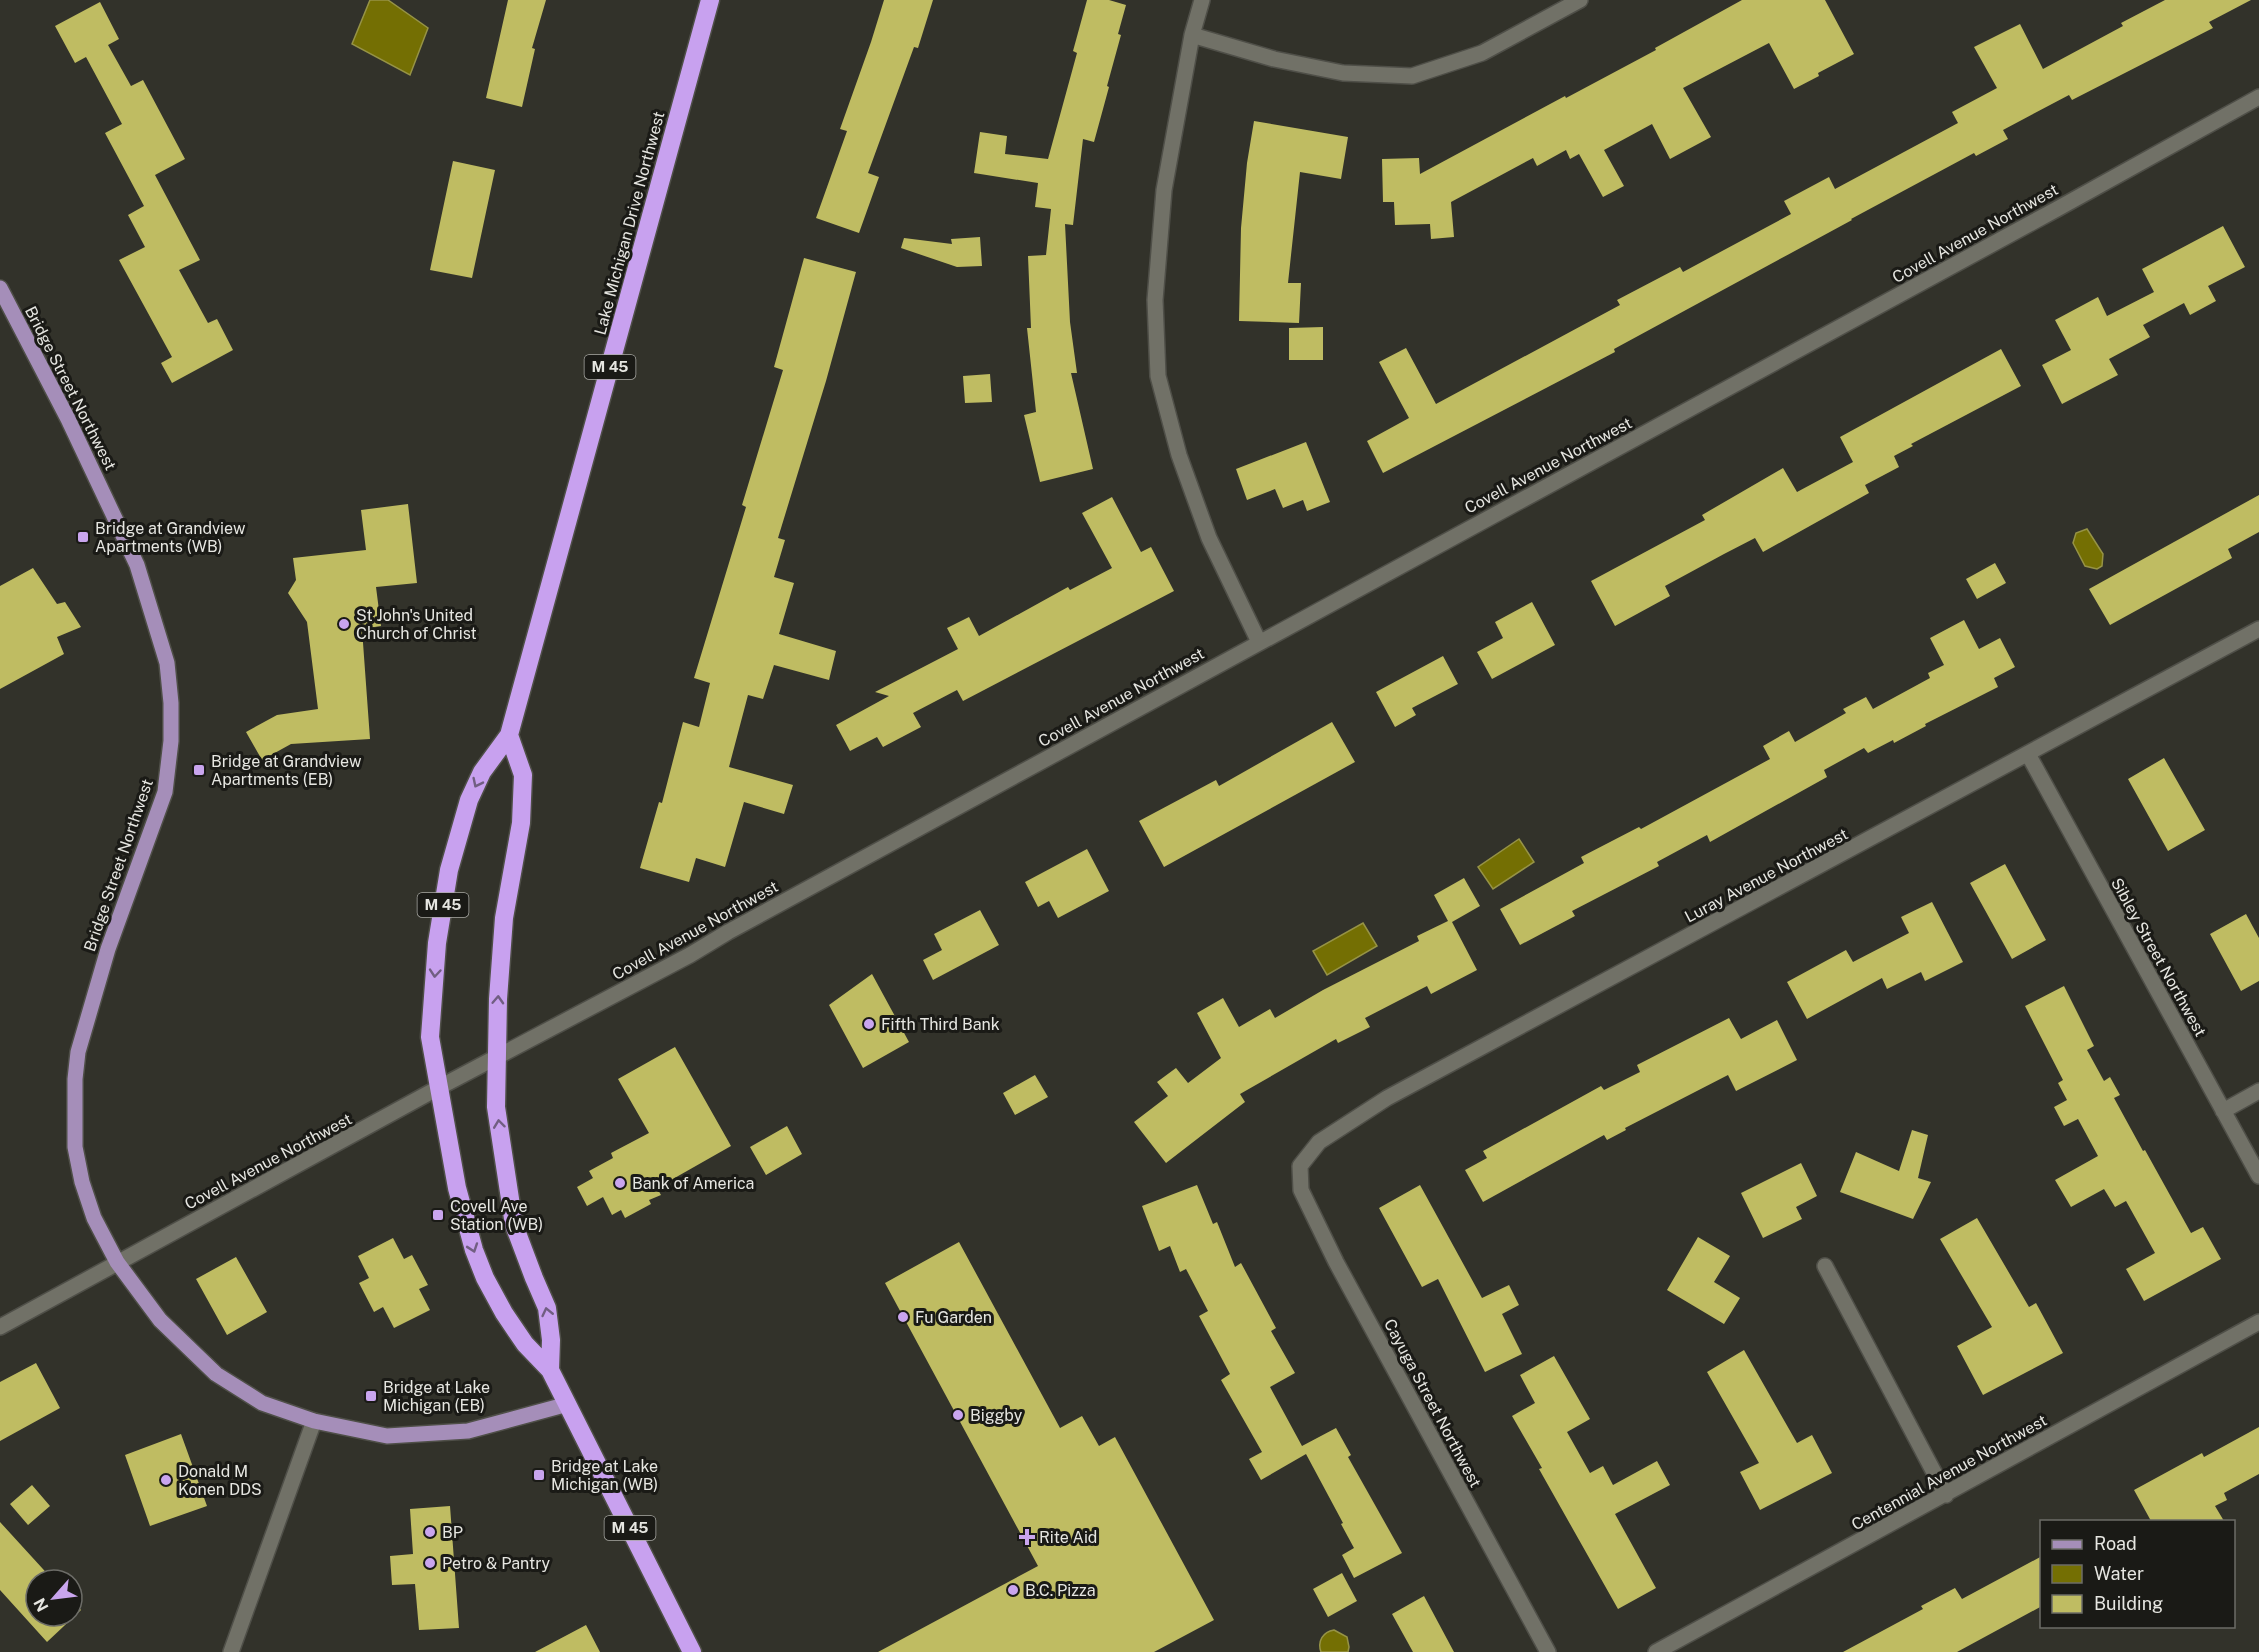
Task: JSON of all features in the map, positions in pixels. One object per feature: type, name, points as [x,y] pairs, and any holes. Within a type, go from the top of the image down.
[{"type":"highway","name":"Lake Michigan Drive Northwest","points":[[692,1652],[550,1370],[525,1344],[484,1278],[463,1215],[430,1037],[437,943],[449,870],[469,800],[482,772],[509,735],[710,0]]},
{"type":"highway","name":"Lake Michigan Drive Northwest","points":[[509,735],[523,775],[521,823],[504,918],[498,999],[496,1107],[514,1225],[547,1308],[551,1340],[550,1370]]},
{"type":"main road","name":"Bridge Street Northwest","points":[[0,288],[68,418],[136,565],[168,663],[171,741],[165,792],[108,949],[78,1052],[75,1079],[75,1147],[82,1182],[94,1218],[117,1262],[160,1320],[216,1374],[262,1403],[314,1421],[387,1436],[468,1431],[512,1421],[568,1404]]},
{"type":"street","points":[[1202,0],[1192,34],[1164,190],[1155,300],[1158,376],[1179,455],[1209,538],[1259,642]]},
{"type":"street","points":[[1192,34],[1274,60],[1332,70],[1412,76],[1482,53],[1580,0]]},
{"type":"street","name":"Covell Avenue Northwest","points":[[0,1327],[438,1088],[497,1059],[2057,209],[2259,96]]},
{"type":"street","name":"Luray Avenue Northwest","points":[[1300,1166],[1319,1142],[1388,1098],[2259,629]]},
{"type":"street","name":"Sibley Street Northwest","points":[[2028,754],[2259,1176]]},
{"type":"street","points":[[2223,1111],[2259,1091]]},
{"type":"street","name":"Cayuga Street Northwest","points":[[1300,1166],[1301,1190],[1336,1262],[1548,1652]]},
{"type":"street","points":[[1825,1266],[1946,1495]]},
{"type":"street","name":"Centennial Avenue Northwest","points":[[1656,1652],[2259,1322]]},
{"type":"street","points":[[231,1652],[314,1421]]},
{"type":"water","points":[[370,0],[388,0],[428,28],[410,75],[352,44]]},
{"type":"water","points":[[2087,529],[2103,554],[2102,566],[2097,569],[2085,566],[2073,543],[2076,533]]},
{"type":"water","points":[[1519,839],[1534,862],[1493,889],[1478,867]]},
{"type":"water","points":[[1363,923],[1377,946],[1327,975],[1313,951]]},
{"type":"water","points":[[1334,1630],[1347,1637],[1348,1652],[1321,1652],[1322,1638]]},
{"type":"building","points":[[508,0],[546,0],[532,48],[535,49],[522,107],[486,98]]},
{"type":"building","points":[[884,0],[933,0],[918,48],[914,47],[868,173],[879,177],[859,233],[816,218],[847,131],[840,129]]},
{"type":"building","points":[[1087,0],[1109,0],[1126,5],[1118,34],[1121,35],[1107,86],[1109,87],[1094,142],[1083,139],[1073,225],[1065,224],[1070,322],[1077,373],[1071,373],[1093,469],[1040,482],[1024,415],[1036,412],[1027,328],[1031,328],[1028,256],[1046,255],[1051,209],[1035,207],[1038,183],[974,173],[980,132],[1007,136],[1005,154],[1048,159],[1077,53],[1073,51]]},
{"type":"building","points":[[1742,0],[1825,0],[1854,54],[1794,89],[1769,43],[1683,88],[1711,137],[1670,159],[1652,124],[1604,150],[1624,186],[1603,197],[1579,154],[1570,159],[1566,150],[1537,166],[1533,158],[1451,202],[1454,237],[1431,239],[1430,224],[1395,225],[1394,202],[1383,202],[1382,159],[1419,158],[1420,174],[1656,50],[1655,48]]},
{"type":"building","points":[[2165,0],[2251,0],[2209,22],[2213,28],[2072,100],[2069,95],[2003,130],[2008,139],[1976,156],[1974,153],[1614,349],[1615,352],[1383,473],[1367,441],[1409,418],[1379,362],[1406,348],[1436,404],[1620,305],[1617,300],[1680,267],[1683,272],[1791,214],[1784,201],[1829,177],[1835,189],[1958,123],[1952,112],[1997,88],[1974,47],[2020,24],[2043,69],[2123,26],[2121,23]]},
{"type":"building","points":[[100,2],[119,39],[108,45],[131,86],[143,80],[185,159],[155,175],[200,260],[179,270],[208,323],[217,319],[233,350],[172,383],[161,363],[172,357],[119,260],[145,247],[128,215],[144,206],[105,133],[122,124],[86,57],[75,63],[55,26]]},
{"type":"building","points":[[1254,121],[1348,137],[1341,179],[1300,172],[1288,283],[1301,283],[1299,323],[1239,321],[1241,228],[1247,163]]},
{"type":"building","points":[[453,161],[495,170],[472,278],[430,270]]},
{"type":"building","points":[[2223,226],[2245,267],[2208,286],[2216,301],[2190,315],[2184,303],[2143,325],[2150,337],[2109,359],[2118,375],[2062,404],[2042,365],[2071,350],[2055,320],[2098,297],[2107,316],[2154,292],[2142,269]]},
{"type":"building","points":[[980,237],[982,266],[957,267],[901,248],[904,238],[952,244],[951,239]]},
{"type":"building","points":[[804,258],[856,272],[826,381],[778,538],[785,540],[774,577],[794,583],[779,634],[836,651],[829,680],[774,665],[763,699],[748,695],[729,767],[793,785],[784,814],[744,802],[725,867],[696,858],[689,882],[640,868],[659,802],[662,803],[683,722],[699,727],[710,683],[694,678],[746,507],[742,505],[783,370],[774,367]]},
{"type":"building","points":[[1323,327],[1323,360],[1289,360],[1289,328]]},
{"type":"building","points":[[2001,349],[2021,386],[1911,444],[1913,446],[1894,456],[1899,467],[1865,485],[1869,493],[1763,552],[1755,538],[1724,554],[1665,586],[1670,596],[1615,626],[1591,581],[1705,520],[1702,515],[1783,468],[1797,492],[1853,462],[1840,437]]},
{"type":"building","points":[[990,374],[992,402],[965,403],[963,376]]},
{"type":"building","points":[[1306,442],[1330,502],[1307,511],[1303,500],[1283,508],[1275,489],[1247,500],[1236,469]]},
{"type":"building","points":[[2259,495],[2259,532],[2228,549],[2232,558],[2110,625],[2089,589]]},
{"type":"building","points":[[1112,497],[1141,552],[1151,547],[1174,591],[963,701],[957,690],[913,713],[921,727],[883,747],[877,737],[850,751],[836,725],[889,696],[875,692],[958,649],[947,628],[969,617],[979,636],[1068,587],[1070,590],[1112,568],[1082,513]]},
{"type":"building","name":"St John's United Church of Christ","points":[[408,504],[417,583],[376,587],[381,626],[362,629],[370,739],[291,744],[262,760],[246,732],[277,715],[318,709],[307,622],[288,593],[296,580],[293,558],[366,550],[361,510]]},
{"type":"building","points":[[1995,563],[2006,583],[1977,599],[1966,579]]},
{"type":"building","points":[[33,568],[57,604],[65,602],[81,627],[57,637],[64,654],[0,689],[0,586]]},
{"type":"building","points":[[1532,602],[1555,645],[1492,679],[1477,652],[1503,638],[1495,622]]},
{"type":"building","points":[[1964,620],[1979,649],[2000,638],[2015,667],[1994,678],[1998,687],[1925,724],[1926,726],[1894,743],[1893,740],[1868,753],[1864,748],[1824,770],[1827,777],[1710,842],[1707,835],[1657,862],[1659,866],[1572,911],[1575,916],[1520,945],[1500,909],[1584,863],[1581,857],[1639,827],[1641,829],[1770,759],[1763,746],[1789,731],[1795,742],[1846,713],[1843,709],[1866,697],[1873,709],[1930,678],[1928,673],[1944,665],[1930,638]]},
{"type":"building","points":[[1443,656],[1458,684],[1412,708],[1416,715],[1395,727],[1376,692]]},
{"type":"building","points":[[1332,722],[1355,762],[1164,867],[1139,821],[1216,780],[1219,786]]},
{"type":"building","points":[[2164,758],[2205,830],[2168,851],[2128,779]]},
{"type":"building","points":[[1087,849],[1109,891],[1058,918],[1049,901],[1038,907],[1025,882]]},
{"type":"building","points":[[2005,864],[2046,940],[2012,959],[1970,883]]},
{"type":"building","points":[[1464,878],[1480,906],[1452,922],[1477,970],[1431,994],[1427,986],[1365,1018],[1370,1027],[1338,1043],[1336,1039],[1240,1094],[1245,1102],[1166,1163],[1134,1122],[1168,1096],[1157,1082],[1176,1068],[1188,1083],[1221,1058],[1197,1013],[1223,998],[1239,1027],[1270,1009],[1275,1018],[1323,990],[1419,941],[1417,936],[1448,921],[1434,895]]},
{"type":"building","points":[[1932,902],[1963,962],[1925,981],[1921,972],[1887,989],[1882,978],[1807,1019],[1787,982],[1846,950],[1853,962],[1909,933],[1901,917]]},
{"type":"building","points":[[980,910],[999,945],[933,980],[923,960],[942,950],[934,934]]},
{"type":"building","points":[[2246,914],[2259,938],[2259,981],[2241,991],[2210,934]]},
{"type":"building","name":"Fifth Third Bank","points":[[872,974],[909,1042],[863,1068],[829,1005]]},
{"type":"building","points":[[2064,986],[2094,1046],[2087,1050],[2104,1081],[2110,1077],[2120,1095],[2114,1098],[2143,1151],[2145,1150],[2191,1233],[2203,1227],[2221,1259],[2144,1301],[2126,1269],[2155,1253],[2126,1201],[2115,1207],[2104,1189],[2071,1207],[2055,1180],[2098,1156],[2078,1119],[2064,1126],[2054,1107],[2067,1100],[2058,1083],[2063,1080],[2025,1006]]},
{"type":"building","points":[[1729,1018],[1741,1039],[1777,1020],[1797,1060],[1736,1091],[1728,1075],[1625,1128],[1626,1130],[1607,1140],[1604,1135],[1483,1202],[1465,1170],[1487,1158],[1483,1151],[1601,1086],[1604,1090],[1640,1072],[1637,1065]]},
{"type":"building","points":[[675,1047],[731,1146],[657,1188],[661,1195],[649,1200],[651,1204],[625,1218],[621,1210],[612,1215],[603,1197],[587,1206],[577,1187],[593,1178],[589,1171],[613,1158],[611,1153],[649,1133],[618,1079]]},
{"type":"building","points":[[1035,1075],[1048,1097],[1015,1115],[1003,1093]]},
{"type":"building","points":[[787,1126],[802,1154],[766,1175],[750,1147]]},
{"type":"building","points":[[1912,1130],[1928,1135],[1918,1178],[1931,1182],[1913,1219],[1840,1192],[1856,1152],[1899,1171]]},
{"type":"building","points":[[1801,1163],[1817,1196],[1796,1207],[1802,1219],[1763,1238],[1741,1193]]},
{"type":"building","points":[[1197,1185],[1213,1224],[1217,1222],[1235,1267],[1241,1263],[1276,1328],[1271,1331],[1295,1373],[1270,1387],[1302,1446],[1336,1428],[1351,1455],[1348,1457],[1402,1553],[1354,1578],[1342,1555],[1354,1548],[1306,1454],[1261,1480],[1249,1459],[1262,1452],[1221,1380],[1230,1374],[1199,1316],[1208,1311],[1186,1269],[1180,1272],[1170,1246],[1159,1251],[1142,1206]]},
{"type":"building","points":[[1420,1185],[1482,1298],[1509,1285],[1519,1305],[1502,1314],[1522,1354],[1485,1372],[1438,1279],[1422,1287],[1379,1208]]},
{"type":"building","points":[[1977,1218],[2029,1307],[2036,1303],[2063,1353],[1983,1395],[1957,1346],[1992,1327],[1940,1239]]},
{"type":"building","points":[[1698,1237],[1730,1256],[1714,1282],[1740,1298],[1724,1324],[1667,1290]]},
{"type":"building","points":[[393,1238],[404,1259],[412,1255],[428,1285],[419,1289],[430,1310],[394,1328],[383,1307],[374,1312],[359,1283],[369,1278],[358,1256]]},
{"type":"building","points":[[959,1242],[1060,1428],[1082,1416],[1099,1446],[1115,1437],[1214,1620],[1154,1652],[878,1652],[1038,1566],[885,1283]]},
{"type":"building","points":[[236,1257],[267,1312],[227,1335],[196,1279]]},
{"type":"building","points":[[1744,1350],[1797,1443],[1812,1435],[1832,1473],[1760,1510],[1740,1472],[1759,1463],[1707,1372]]},
{"type":"building","points":[[1554,1356],[1590,1419],[1567,1432],[1590,1473],[1603,1466],[1613,1485],[1657,1461],[1670,1485],[1615,1514],[1656,1588],[1618,1609],[1539,1469],[1542,1468],[1512,1416],[1535,1403],[1520,1375]]},
{"type":"building","points":[[36,1363],[60,1408],[0,1441],[0,1382]]},
{"type":"building","points":[[2259,1427],[2259,1474],[2224,1493],[2227,1500],[2215,1506],[2223,1520],[2150,1520],[2134,1490],[2202,1453],[2204,1457]]},
{"type":"building","name":"Donald M Konen DDS","points":[[181,1434],[207,1506],[150,1526],[125,1455]]},
{"type":"building","points":[[32,1485],[50,1506],[28,1525],[10,1504]]},
{"type":"building","points":[[450,1506],[459,1628],[419,1630],[415,1584],[392,1585],[390,1556],[413,1554],[410,1509]]},
{"type":"building","points":[[0,1522],[42,1568],[24,1568],[24,1617],[0,1590]]},
{"type":"building","points":[[2040,1557],[2040,1607],[1957,1652],[1843,1652],[1923,1609],[1921,1606],[1955,1588],[1962,1599]]},
{"type":"building","points":[[1342,1573],[1357,1601],[1328,1617],[1313,1589]]},
{"type":"building","points":[[1424,1596],[1454,1652],[1413,1652],[1392,1614]]},
{"type":"building","points":[[586,1625],[600,1652],[535,1652]]},
{"type":"building","points":[[34,1628],[62,1628],[47,1642]]},
{"type":"place","name":"Bridge at Grandview Apartments (WB)","points":[[83,537]]},
{"type":"place","name":"St John's United Church of Christ","points":[[344,624]]},
{"type":"place","name":"Bridge at Grandview Apartments (EB)","points":[[199,770]]},
{"type":"place","name":"Fifth Third Bank","points":[[869,1024]]},
{"type":"place","name":"Bank of America","points":[[620,1183]]},
{"type":"place","name":"Covell Ave Station (WB)","points":[[438,1215]]},
{"type":"place","name":"Fu Garden","points":[[903,1317]]},
{"type":"place","name":"Bridge at Lake Michigan (EB)","points":[[371,1396]]},
{"type":"place","name":"Biggby","points":[[958,1415]]},
{"type":"place","name":"Bridge at Lake Michigan (WB)","points":[[539,1475]]},
{"type":"place","name":"Donald M Konen DDS","points":[[166,1480]]},
{"type":"place","name":"BP","points":[[430,1532]]},
{"type":"place","name":"Rite Aid","points":[[1027,1537]]},
{"type":"place","name":"Petro & Pantry","points":[[430,1563]]},
{"type":"place","name":"B.C. Pizza","points":[[1013,1590]]}]
